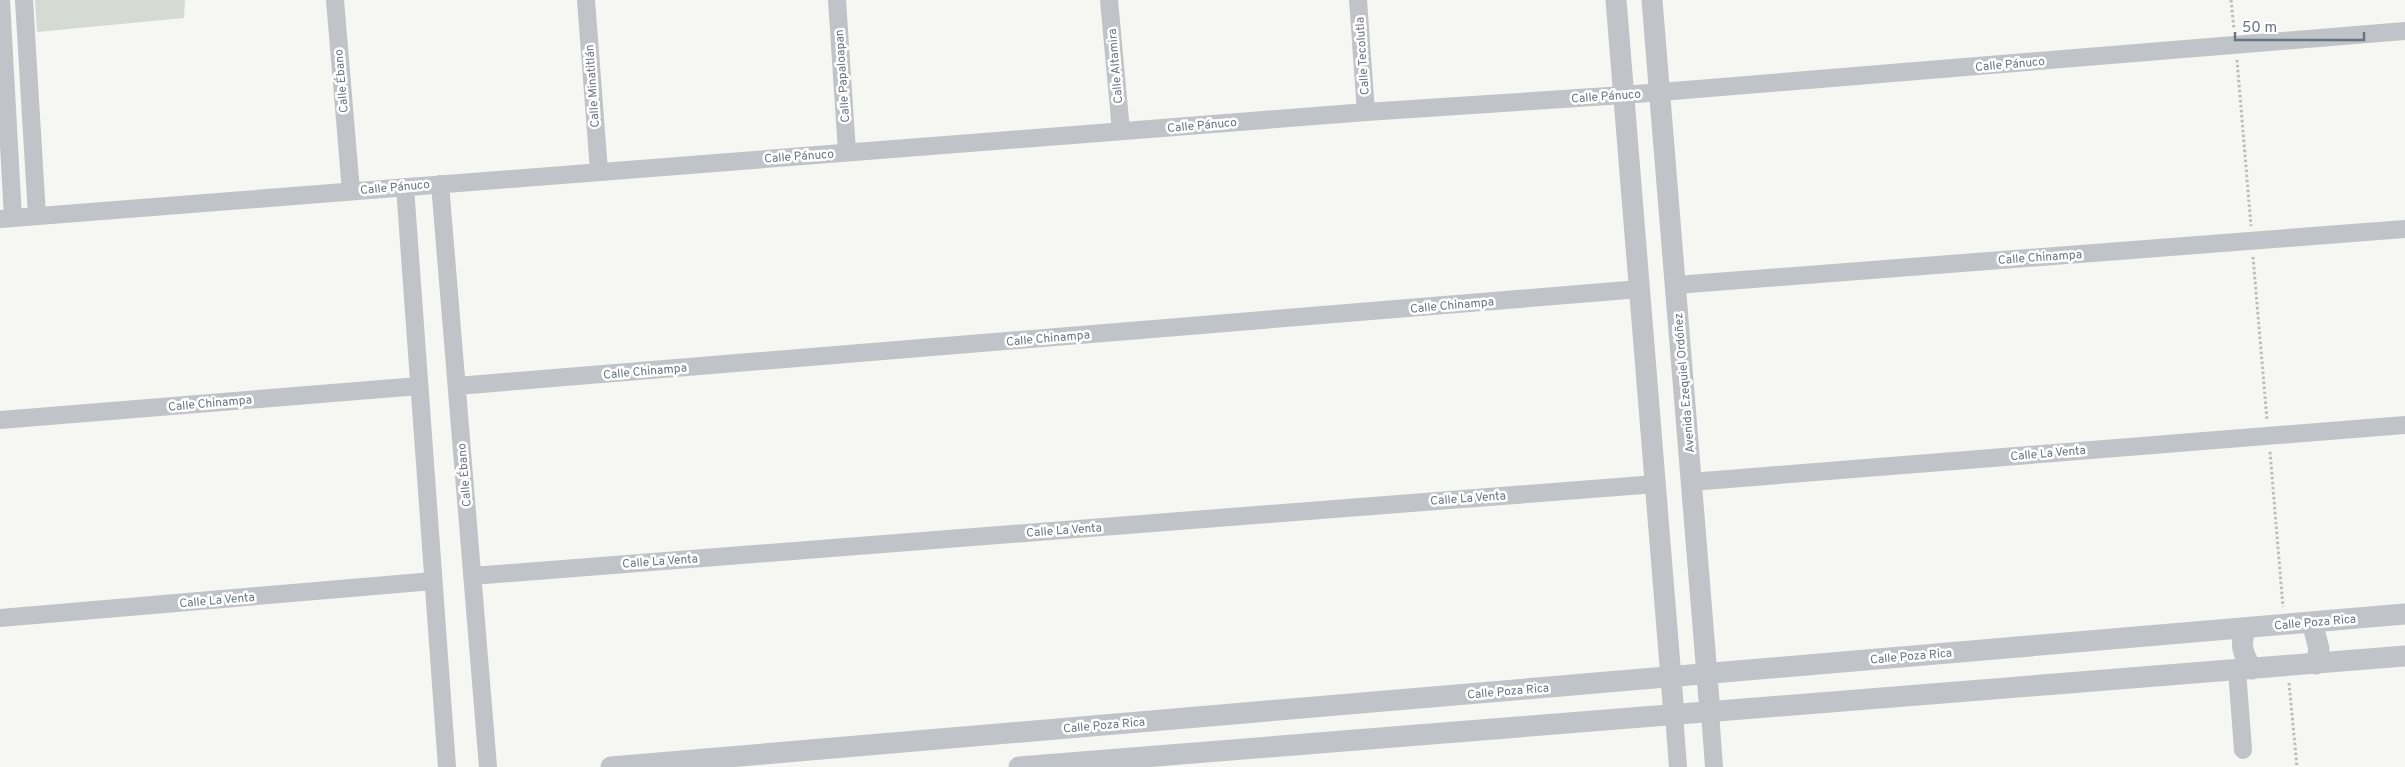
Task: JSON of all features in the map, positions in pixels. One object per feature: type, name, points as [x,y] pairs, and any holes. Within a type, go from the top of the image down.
[{"type":"street","points":[[1,0],[7,218]]},
{"type":"street","points":[[24,0],[37,216]]},
{"type":"street","name":"Calle Ébano","points":[[335,0],[351,191]]},
{"type":"street","name":"Calle Minatitlán","points":[[586,0],[599,172]]},
{"type":"street","name":"Calle Papaloapan","points":[[837,0],[847,152]]},
{"type":"street","name":"Calle Altamira","points":[[1109,0],[1121,131]]},
{"type":"street","name":"Calle Tecolutla","points":[[1358,0],[1366,112]]},
{"type":"street","points":[[1616,0],[1678,767]]},
{"type":"street","name":"Avenida Ezequiel Ordóñez","points":[[1652,0],[1714,767]]},
{"type":"street","name":"Calle Pánuco","points":[[7,218],[1366,112],[1624,95],[2405,32]]},
{"type":"street","name":"Calle Ébano","points":[[440,184],[488,767]]},
{"type":"street","points":[[405,187],[447,767]]},
{"type":"street","name":"Calle Chinampa","points":[[1676,285],[2405,229]]},
{"type":"street","name":"Calle Chinampa","points":[[457,386],[1640,289]]},
{"type":"street","name":"Calle Chinampa","points":[[0,420],[419,386]]},
{"type":"street","name":"Calle La Venta","points":[[1691,482],[2405,425]]},
{"type":"street","name":"Calle La Venta","points":[[472,576],[1656,484]]},
{"type":"street","name":"Calle La Venta","points":[[0,618],[434,582]]},
{"type":"street","name":"Calle Poza Rica","points":[[611,767],[2405,614]]},
{"type":"street","points":[[2312,622],[2320,649],[2316,664]]},
{"type":"street","points":[[2243,750],[2245,670],[2241,649],[2242,638],[2246,628]]},
{"type":"street","points":[[1019,767],[2405,656]]},
{"type":"street","points":[[1132,758],[1138,741],[1134,722]]},
{"type":"street","points":[[1061,729],[1056,746],[1062,764]]},
{"type":"path","points":[[2232,0],[2284,624]]},
{"type":"path","points":[[2288,666],[2296,767]]},
{"type":"shaded area","points":[[35,0],[185,0],[184,18],[37,32]]}]
